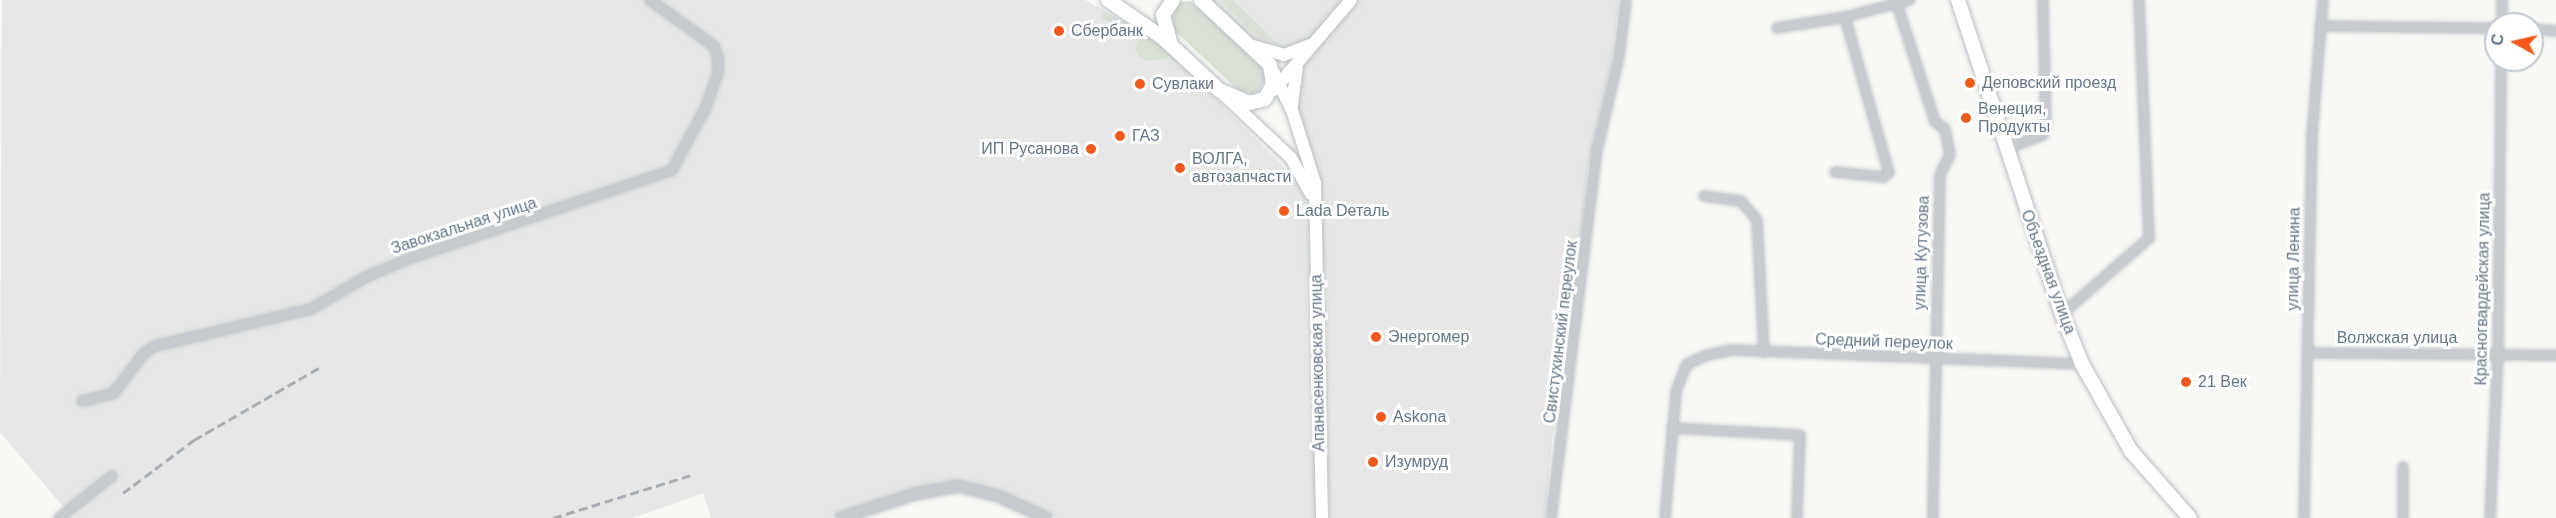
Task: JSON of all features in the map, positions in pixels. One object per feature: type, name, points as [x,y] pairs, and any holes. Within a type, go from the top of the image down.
[{"type":"main road","points":[[1108,0],[1181,54],[1291,158],[1305,179],[1314,207]]},
{"type":"main road","points":[[1158,0],[1162,25],[1181,54]]},
{"type":"main road","points":[[1162,25],[1165,7],[1173,0]]},
{"type":"main road","points":[[1219,90],[1249,103],[1265,99],[1277,79],[1299,61],[1351,0]]},
{"type":"main road","name":"Объездная улица","points":[[1958,0],[2062,314],[2082,364],[2131,451],[2190,518]]},
{"type":"main road","points":[[1205,2],[1253,46],[1277,79],[1293,113]]},
{"type":"main road","points":[[1253,46],[1284,55],[1316,41]]},
{"type":"main road","points":[[1293,113],[1291,91],[1299,61]]},
{"type":"main road","name":"Апанасенковская улица","points":[[1293,113],[1312,168],[1322,518]]},
{"type":"street","name":"Завокзальная улица","points":[[82,401],[114,393],[144,352],[155,346],[311,309],[366,277],[411,258],[672,170],[706,107],[718,73],[718,58],[714,46],[650,0]]},
{"type":"street","name":"Свистухинский переулок","points":[[1551,518],[1597,150],[1619,56],[1626,0]]},
{"type":"street","points":[[1777,28],[1845,17],[1910,0]]},
{"type":"street","points":[[2006,149],[2043,135],[2046,126],[2043,0]]},
{"type":"street","points":[[2062,314],[2149,238],[2139,0]]},
{"type":"street","name":"улица Ленина","points":[[2304,518],[2309,353],[2307,275],[2323,0]]},
{"type":"street","name":"улица Кутузова","points":[[1897,4],[1935,122],[1945,129],[1950,155],[1940,175],[1934,319],[1937,359],[1932,518]]},
{"type":"street","points":[[1834,172],[1884,177],[1889,173],[1845,17]]},
{"type":"street","points":[[2320,27],[2484,28]]},
{"type":"street","name":"Красногвардейская улица","points":[[2490,518],[2498,354],[2501,72]]},
{"type":"street","points":[[1704,196],[1742,201],[1757,220],[1764,353]]},
{"type":"street","name":"Средний переулок","points":[[1672,428],[1676,391],[1687,364],[1733,350],[2082,364]]},
{"type":"street","name":"Волжская улица","points":[[2309,353],[2556,355]]},
{"type":"street","points":[[1665,518],[1672,428],[1800,435],[1797,518]]},
{"type":"street","points":[[2403,467],[2403,518]]},
{"type":"street","points":[[59,518],[112,476]]},
{"type":"street","points":[[841,518],[915,494],[958,486],[998,496],[1046,518]]},
{"type":"shaded area","points":[[2,0],[1085,0],[1159,41],[1298,182],[1307,201],[1317,518],[1057,518],[966,482],[943,482],[830,518],[711,518],[703,493],[633,518],[68,518],[70,515],[0,432]]},
{"type":"shaded area","points":[[1211,0],[1344,0],[1313,38],[1283,50],[1254,41]]},
{"type":"shaded area","points":[[1220,0],[1233,0],[1278,44],[1258,37]]},
{"type":"shaded area","points":[[1358,0],[1619,0],[1612,58],[1588,167],[1576,290],[1552,440],[1545,518],[1329,518],[1321,183],[1297,107],[1302,66]]},
{"type":"shaded area","points":[[1190,1],[1261,65],[1266,77],[1259,91],[1252,94],[1238,90],[1174,30],[1169,11],[1178,2]]},
{"type":"shaded area","points":[[1104,11],[1151,36],[1168,52],[1167,59],[1146,61],[1139,57],[1135,49],[1138,40],[1102,18]]},
{"type":"railway","points":[[123,493],[194,440],[322,366]]},
{"type":"railway","points":[[553,518],[691,475]]},
{"type":"place","name":"Сбербанк","points":[[1059,31]]},
{"type":"place","name":"Деповский проезд","points":[[1970,83]]},
{"type":"place","name":"Сувлаки","points":[[1140,84]]},
{"type":"place","name":"Венеция, Продукты","points":[[1966,118]]},
{"type":"place","name":"ГАЗ","points":[[1120,136]]},
{"type":"place","name":"ИП Русанова","points":[[1091,149]]},
{"type":"place","name":"ВОЛГА, автозапчасти","points":[[1180,168]]},
{"type":"place","name":"Lada Dеталь","points":[[1284,211]]},
{"type":"place","name":"Энергомер","points":[[1376,337]]},
{"type":"place","name":"21 Век","points":[[2186,382]]},
{"type":"place","name":"Askona","points":[[1381,417]]},
{"type":"place","name":"Изумруд","points":[[1373,462]]}]
